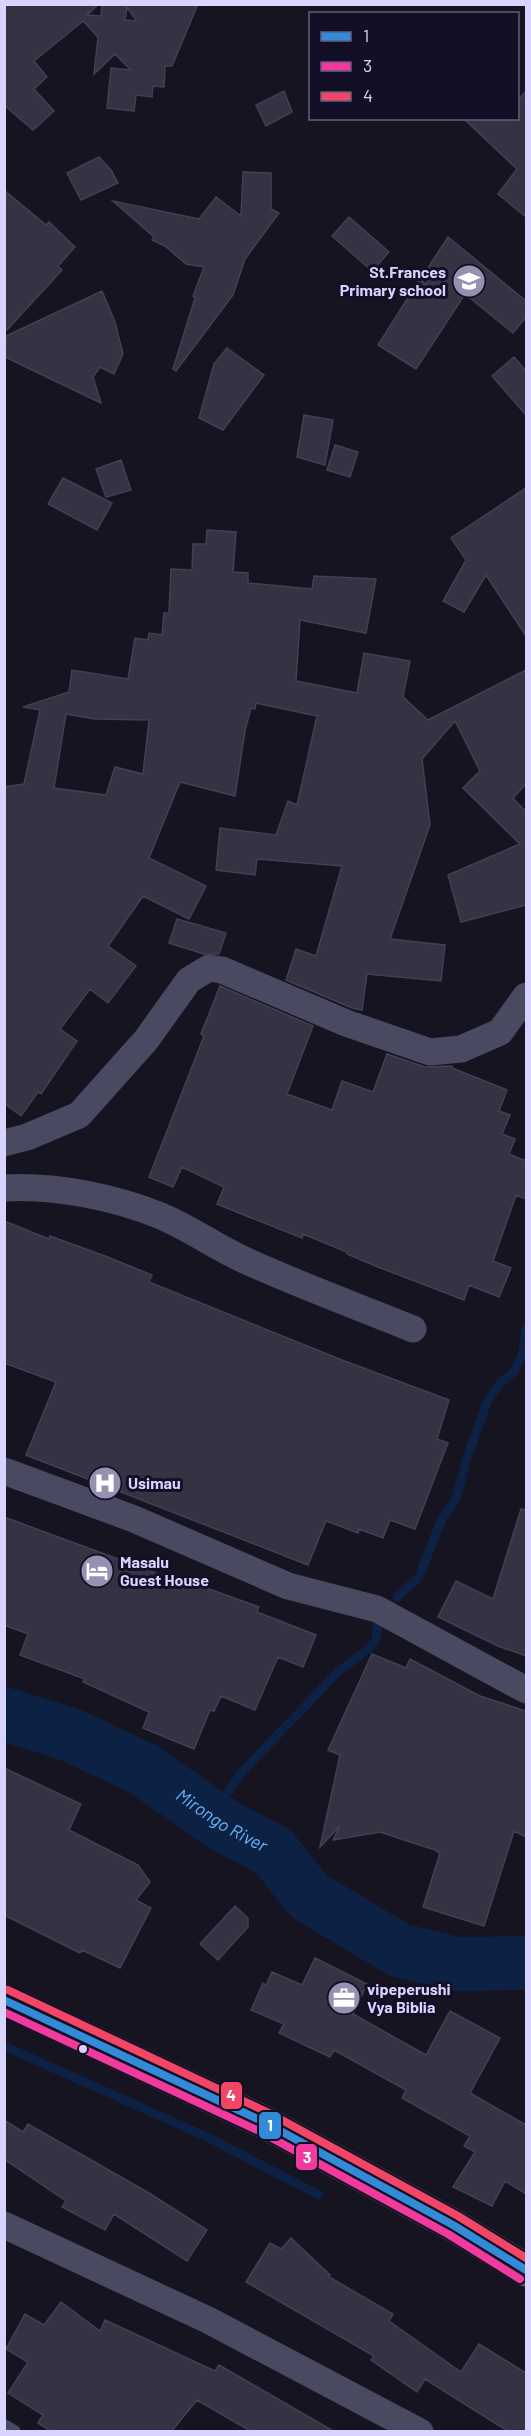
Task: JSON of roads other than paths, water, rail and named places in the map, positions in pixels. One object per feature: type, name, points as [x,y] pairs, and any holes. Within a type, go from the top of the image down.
[{"type":"highway","points":[[4,2000],[264,2122],[453,2225],[526,2270]]},
{"type":"street","points":[[4,1143],[27,1137],[79,1114],[146,1040],[189,980],[209,968],[222,969],[345,1023],[430,1052],[461,1049],[500,1032],[526,996]]},
{"type":"street","points":[[4,1188],[28,1186],[65,1191],[107,1199],[161,1216],[250,1263],[413,1329]]},
{"type":"street","points":[[4,1471],[134,1519],[288,1586],[377,1609],[526,1690]]},
{"type":"street","points":[[4,2225],[208,2320],[420,2432]]},
{"type":"lane","points":[[4,2426],[14,2432]]},
{"type":"waterway","points":[[397,1597],[419,1577],[441,1521],[456,1499],[466,1461],[487,1402],[500,1383],[514,1372],[523,1353],[526,1328]]},
{"type":"waterway","points":[[211,1816],[243,1771],[337,1673],[376,1640],[377,1628]]},
{"type":"waterway","name":"Mirongo River","points":[[4,1714],[71,1735],[143,1769],[225,1826],[273,1851],[309,1896],[399,1950],[457,1964],[526,1963]]},
{"type":"waterway","points":[[4,2046],[207,2137],[319,2195]]},
{"type":"place","name":"St.Frances Primary school","points":[[469,281]]},
{"type":"place","name":"Usimau","points":[[105,1483]]},
{"type":"place","name":"Masalu Guest House","points":[[97,1571]]},
{"type":"place","name":"vipeperushi Vya Biblia","points":[[344,1998]]}]
